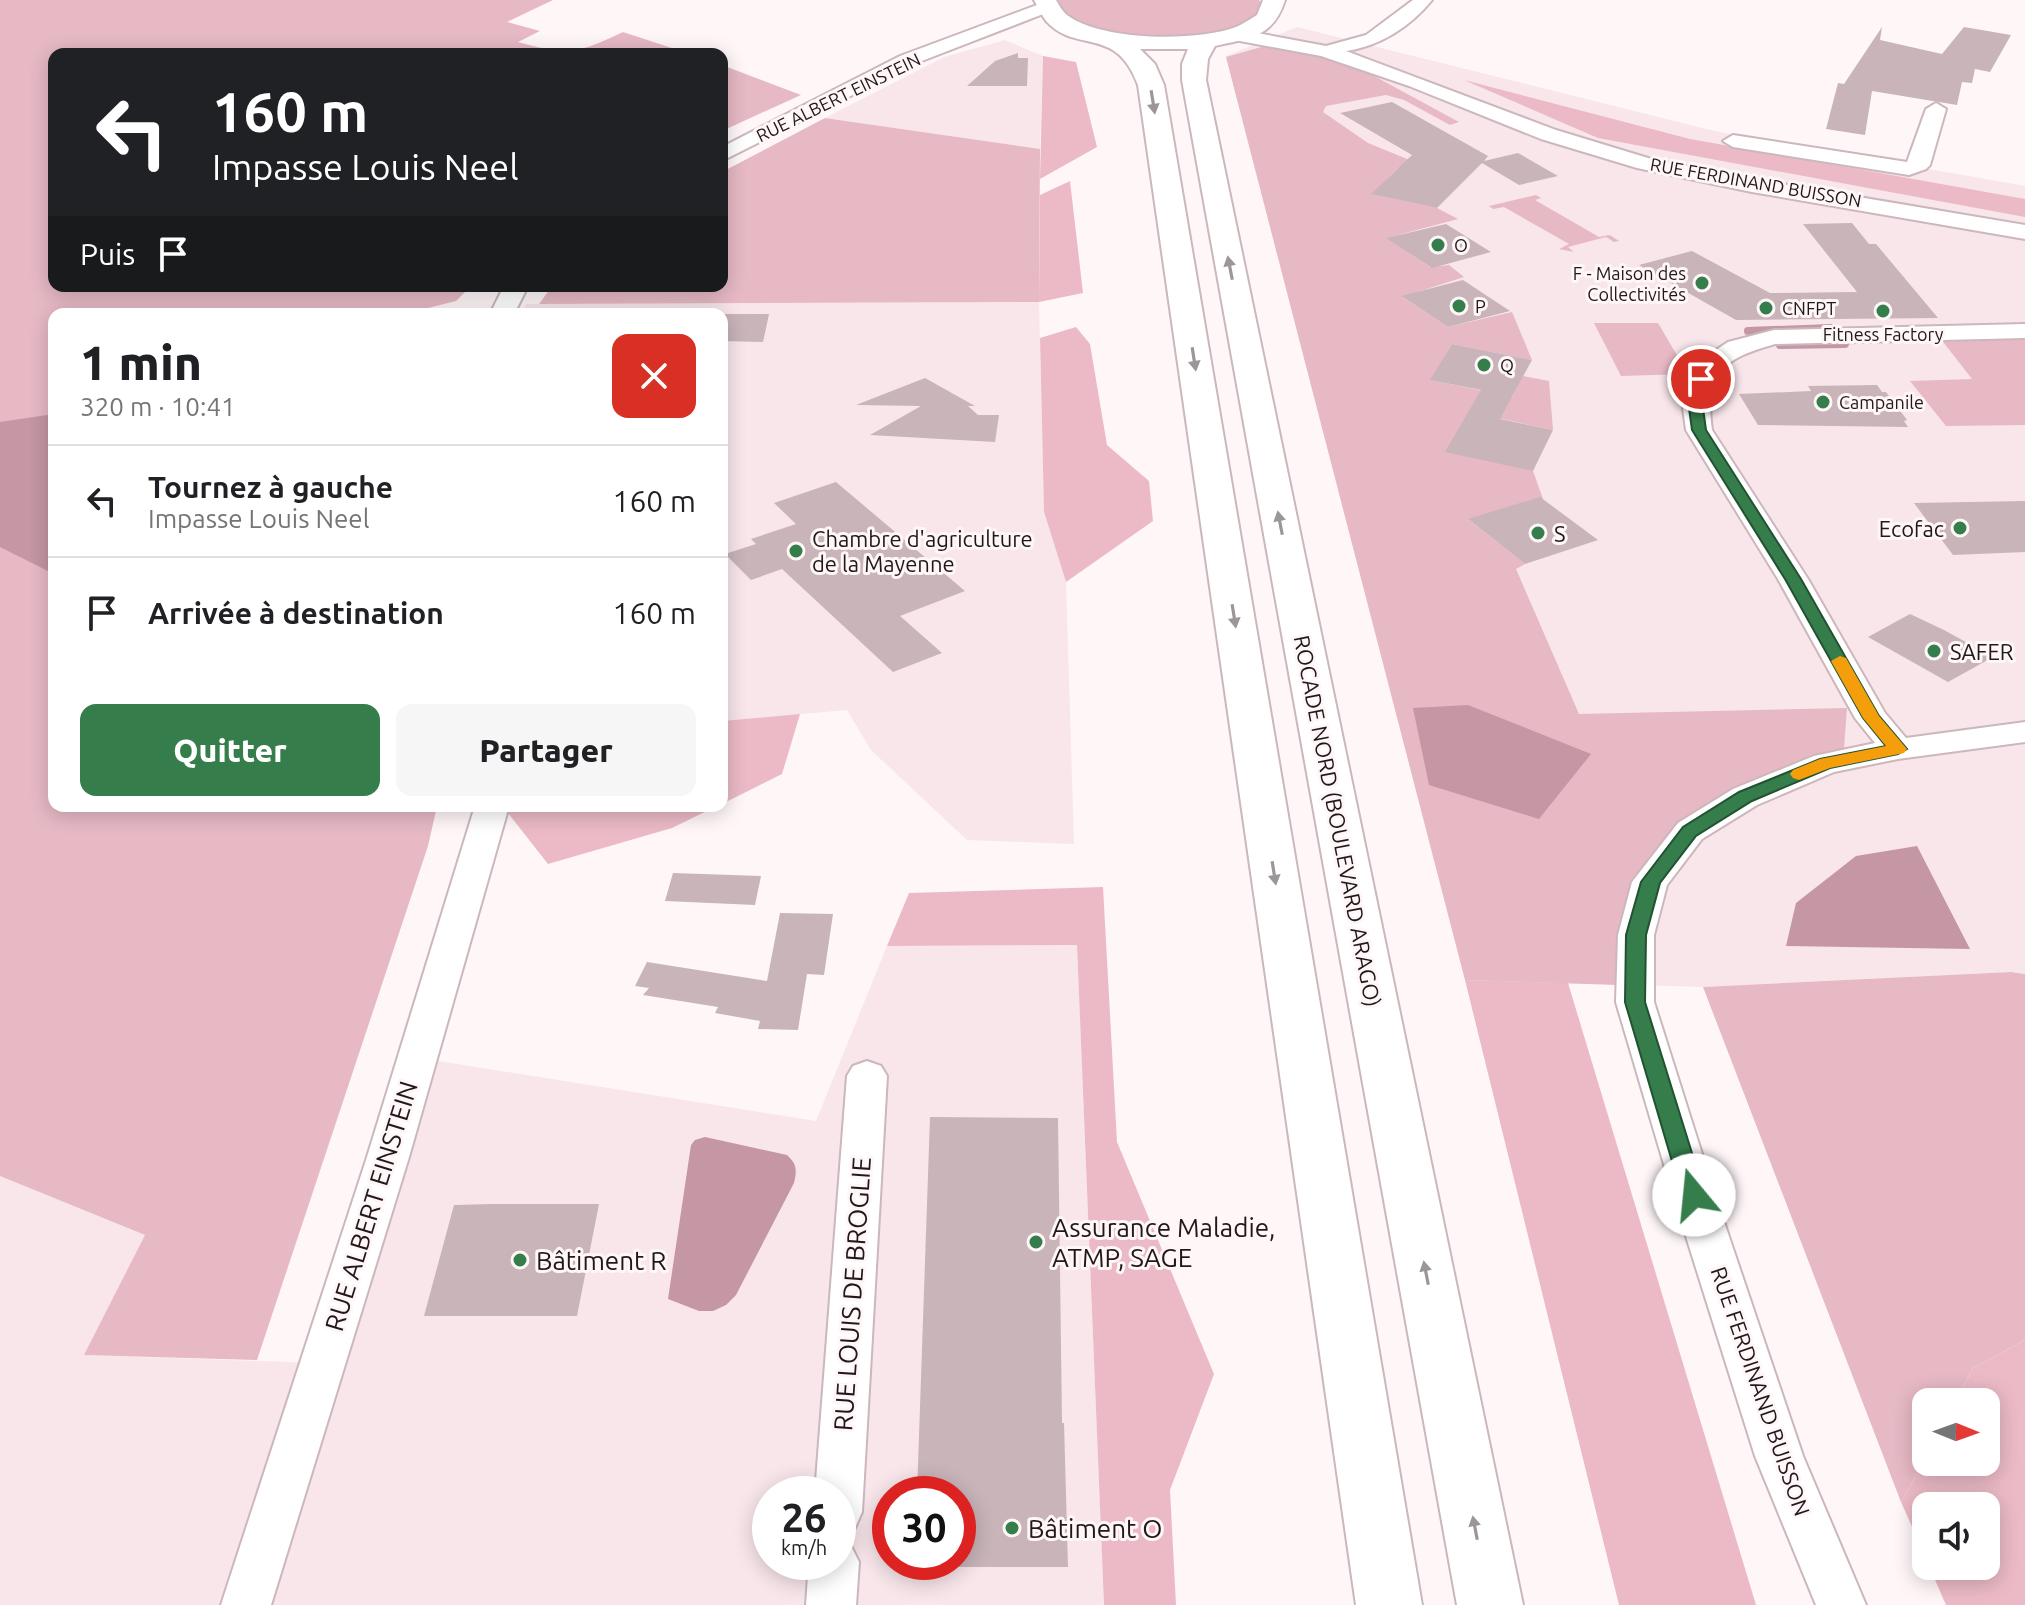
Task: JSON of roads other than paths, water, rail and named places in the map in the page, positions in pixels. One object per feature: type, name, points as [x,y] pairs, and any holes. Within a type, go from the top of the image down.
[{"type":"main road","points":[[1044,2],[1051,15],[1095,34],[1143,64],[1151,85],[1389,1605]]},
{"type":"main road","points":[[1095,34],[1176,43],[1221,38],[1273,9]]},
{"type":"main road","name":"ROCADE NORD (BOULEVARD ARAGO)","points":[[1221,38],[1193,63],[1194,80],[1490,1605]]},
{"type":"street","points":[[1334,47],[1369,43],[1423,0]]},
{"type":"street","name":"RUE ALBERT EINSTEIN","points":[[728,152],[907,60],[1044,2]]},
{"type":"street","name":"RUE FERDINAND BUISSON","points":[[1273,9],[1295,34],[1493,112]]},
{"type":"street","name":"RUE ALBERT EINSTEIN","points":[[955,41],[1004,30],[1047,27],[1095,34]]},
{"type":"street","name":"RUE FERDINAND BUISSON","points":[[1221,38],[1274,38],[1300,45],[1591,149],[1664,166],[2025,232]]},
{"type":"street","points":[[1733,141],[1909,169],[1919,165],[1936,109]]},
{"type":"street","points":[[1898,749],[1871,718],[1793,579],[1699,430],[1695,401],[1701,379],[1716,361],[1737,347],[1793,335],[2025,331]]},
{"type":"street","name":"RUE FERDINAND BUISSON","points":[[1841,1605],[1779,1456],[1689,1180],[1635,1002],[1636,935],[1650,882],[1690,831],[1745,797],[1826,763],[1898,749],[2025,732]]},
{"type":"street","name":"RUE ALBERT EINSTEIN","points":[[246,1605],[388,1157],[490,812]]},
{"type":"street","name":"RUE LOUIS DE BROGLIE","points":[[840,1476],[867,1076]]},
{"type":"street","points":[[831,1605],[833,1580]]},
{"type":"waterway","points":[[1748,331],[1831,328]]},
{"type":"waterway","points":[[1780,345],[1845,344]]},
{"type":"place","name":"O","points":[[1438,245]]},
{"type":"place","name":"F - Maison des Collectivités","points":[[1702,283]]},
{"type":"place","name":"P","points":[[1459,306]]},
{"type":"place","name":"CNFPT","points":[[1766,308]]},
{"type":"place","name":"Fitness Factory","points":[[1883,311]]},
{"type":"place","name":"Q","points":[[1484,365]]},
{"type":"place","name":"Campanile","points":[[1823,402]]},
{"type":"place","name":"Ecofac","points":[[1960,528]]},
{"type":"place","name":"S","points":[[1538,533]]},
{"type":"place","name":"Chambre d'agriculture de la Mayenne","points":[[796,551]]},
{"type":"place","name":"SAFER","points":[[1934,651]]},
{"type":"place","name":"Assurance Maladie, ATMP, SAGE","points":[[1036,1242]]},
{"type":"place","name":"Bâtiment R","points":[[520,1260]]},
{"type":"place","name":"Bâtiment O","points":[[1012,1528]]}]
